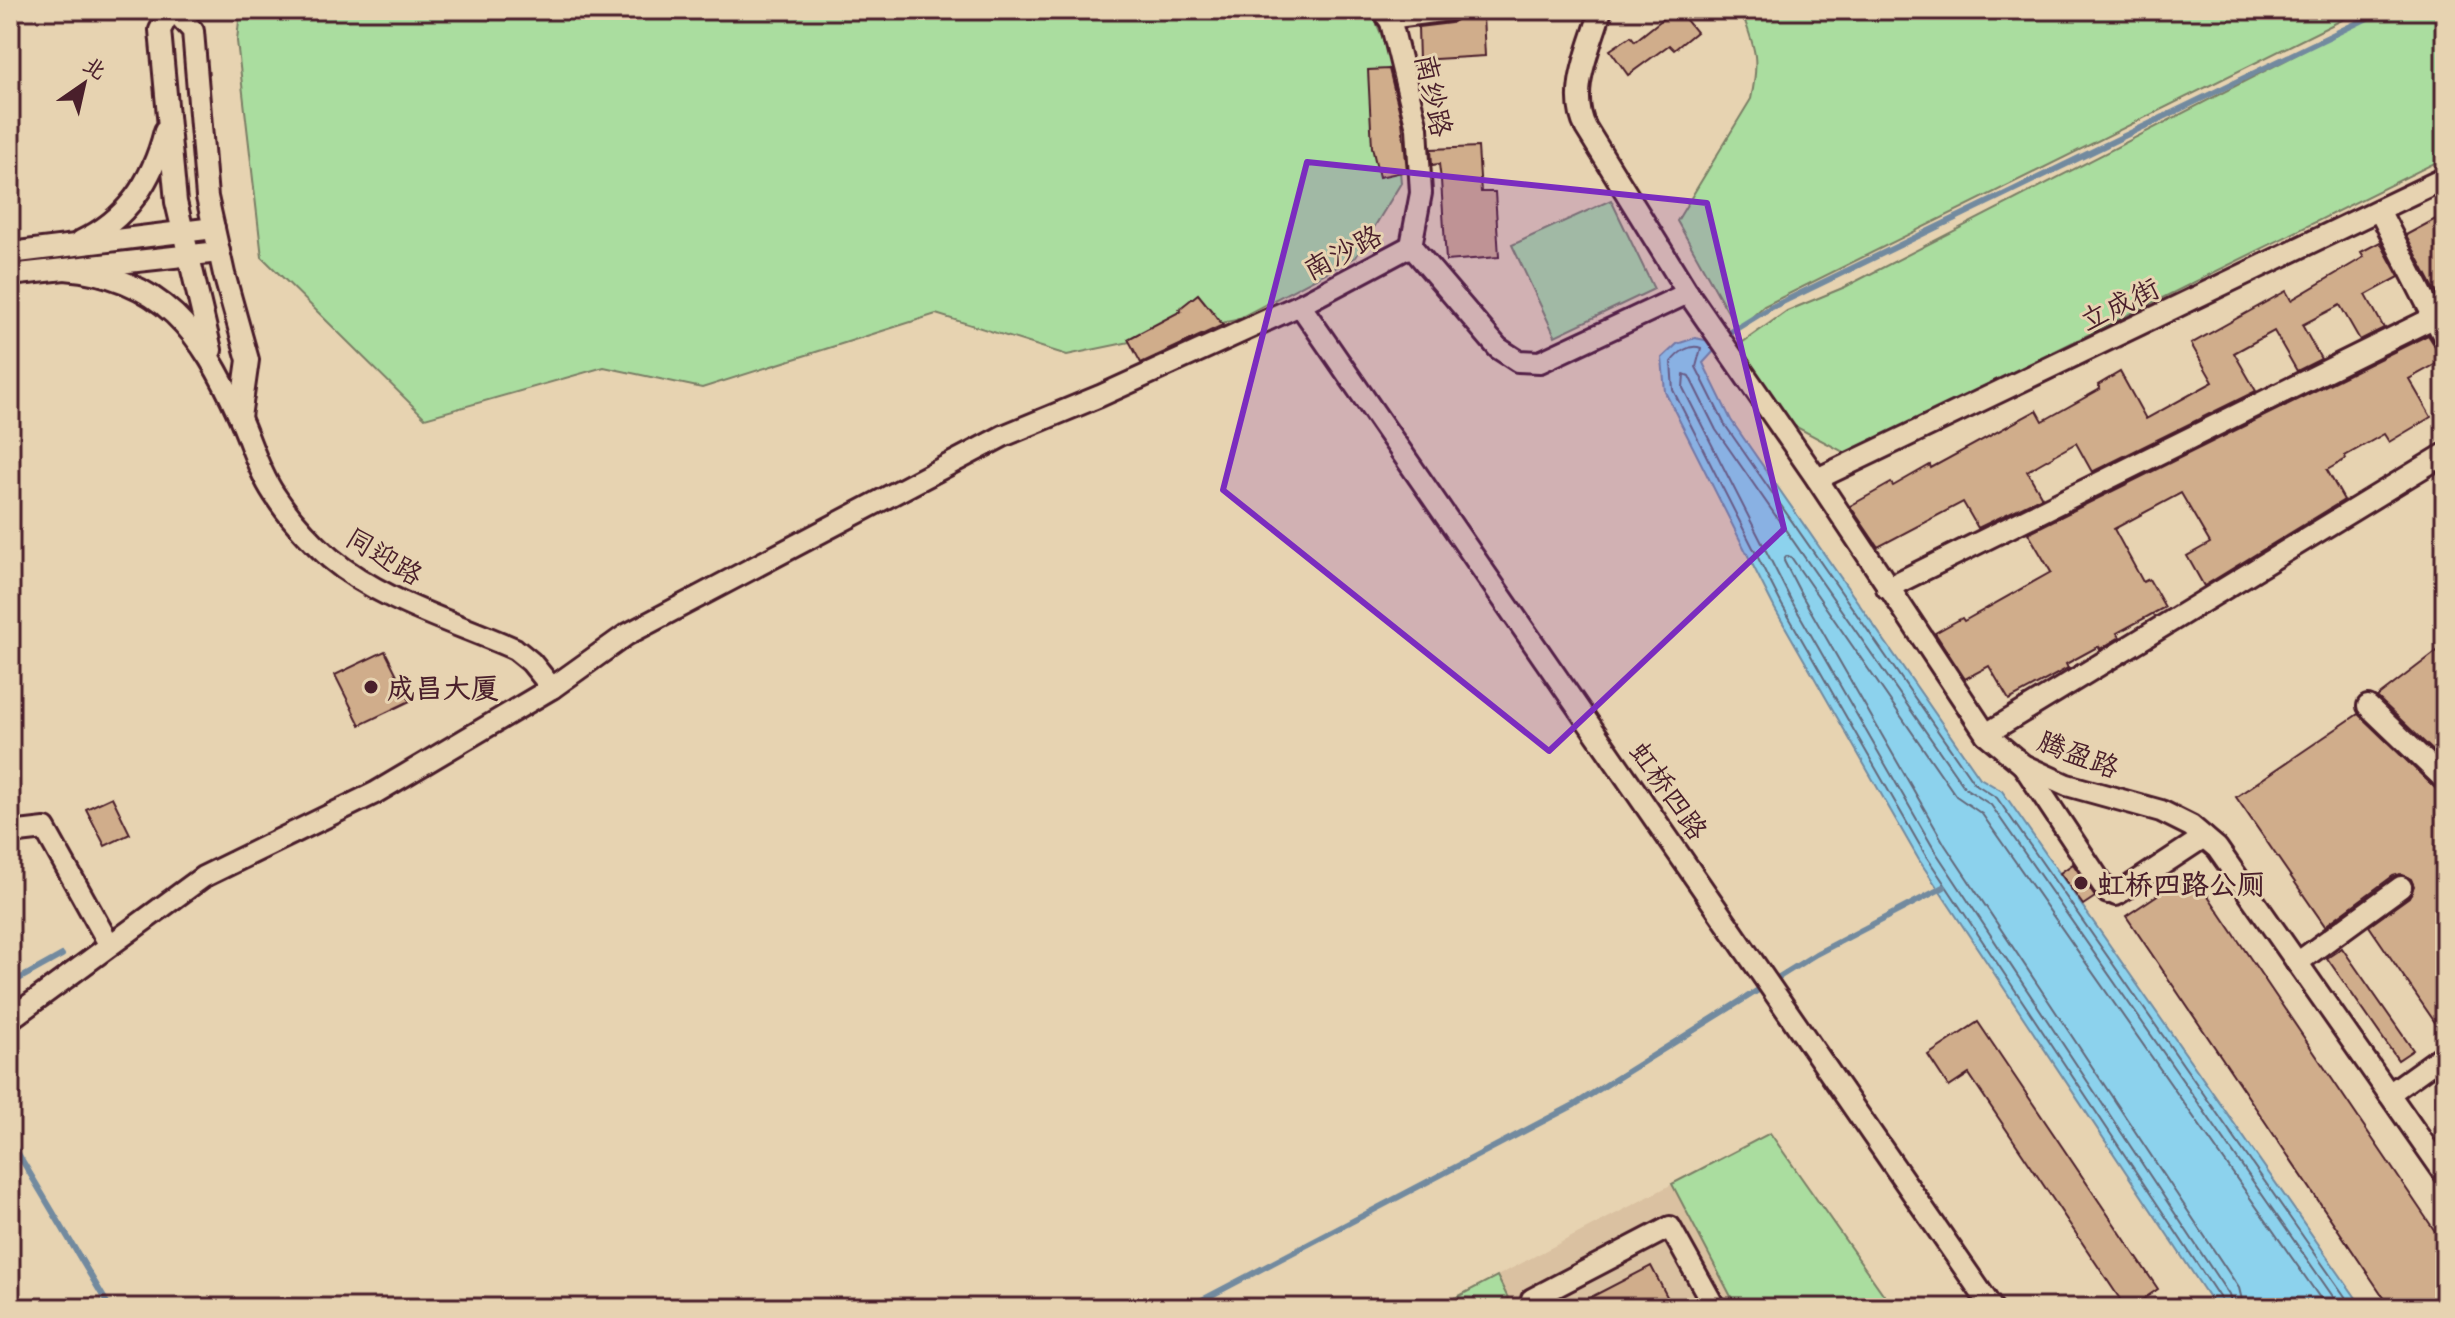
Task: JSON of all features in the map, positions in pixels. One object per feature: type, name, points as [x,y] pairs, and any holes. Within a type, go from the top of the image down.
[{"type":"street","points":[[216,369],[176,202],[160,30],[172,10],[193,31],[207,197],[248,360],[240,417]]},
{"type":"street","name":"南纱路","points":[[1411,246],[1421,193],[1417,128],[1388,14],[1449,10]]},
{"type":"street","name":"腾盈路","points":[[1601,10],[1580,83],[1578,106],[1581,118],[1688,293],[1817,479],[1986,734],[2023,765],[2067,785],[2161,811],[2191,826],[2217,848],[2445,1174]]},
{"type":"street","points":[[62,247],[84,240],[104,228],[137,196],[157,156],[167,109]]},
{"type":"street","name":"立成街","points":[[1817,479],[2445,178]]},
{"type":"street","points":[[2379,210],[2439,315],[2445,339]]},
{"type":"street","points":[[10,253],[214,228]]},
{"type":"street","points":[[1411,246],[1498,348],[1518,361],[1540,362],[1688,293]]},
{"type":"street","name":"南沙路","points":[[10,1019],[203,877],[375,793],[552,688],[626,635],[1003,436],[1100,396],[1300,305],[1411,246]]},
{"type":"street","points":[[10,275],[219,252]]},
{"type":"street","points":[[65,269],[110,276],[154,295],[191,330],[216,369]]},
{"type":"street","name":"虹桥四路","points":[[1300,305],[1992,1308]]},
{"type":"street","points":[[1887,588],[2439,315]]},
{"type":"street","name":"同迎路","points":[[216,369],[274,494],[330,558],[382,590],[515,649],[531,662],[552,688]]},
{"type":"street","points":[[1986,734],[2445,454]]},
{"type":"street","points":[[2368,706],[2445,780]]},
{"type":"street","points":[[2023,765],[2112,894],[2204,837]]},
{"type":"street","points":[[10,833],[45,829],[109,944]]},
{"type":"street","points":[[2297,963],[2401,887]]},
{"type":"street","points":[[2389,1094],[2439,1058]]},
{"type":"street","points":[[1536,1308],[1532,1299],[1670,1227],[1715,1308]]},
{"type":"highlighted area","points":[[1307,162],[1707,203],[1784,529],[1549,751],[1223,490]]},
{"type":"shaded area","points":[[1770,1133],[1893,1308],[1436,1308]]},
{"type":"green space","points":[[240,10],[1371,10],[1391,58],[1401,183],[1356,257],[1236,320],[1067,355],[936,314],[702,388],[604,367],[425,418],[262,257],[237,41]]},
{"type":"green space","points":[[1741,10],[2362,10],[1764,306],[1738,330],[1677,221],[1751,99],[1755,53]]},
{"type":"green space","points":[[2383,10],[2445,10],[2445,158],[1847,454],[1787,422],[1736,347],[1787,311],[1845,287]]},
{"type":"green space","points":[[1611,200],[1654,289],[1555,336],[1512,245]]},
{"type":"green space","points":[[1770,1133],[1893,1308],[1737,1308],[1672,1184]]},
{"type":"green space","points":[[1497,1276],[1513,1308],[1436,1308]]},
{"type":"water","points":[[1695,338],[1710,341],[1715,350],[1703,363],[1731,420],[1980,778],[2002,791],[2363,1308],[2216,1308],[1919,860],[1775,609],[1665,392],[1662,358],[1677,344]]},
{"type":"building","points":[[1678,10],[1696,32],[1674,50],[1669,45],[1628,75],[1610,50],[1631,36],[1635,41]]},
{"type":"building","points":[[1483,16],[1485,56],[1419,60],[1418,27],[1451,23],[1459,17]]},
{"type":"building","points":[[1389,69],[1402,121],[1407,171],[1379,177],[1372,147],[1368,70]]},
{"type":"building","points":[[1478,147],[1481,192],[1495,192],[1499,257],[1446,261],[1439,164],[1432,165],[1431,149]]},
{"type":"building","points":[[2445,214],[2445,299],[2440,300],[2406,235]]},
{"type":"building","points":[[2380,242],[2399,277],[2366,295],[2384,328],[2360,340],[2340,305],[2302,325],[2321,359],[2297,371],[2274,331],[2234,353],[2256,391],[2092,472],[2076,443],[2027,471],[2042,497],[1978,528],[1963,502],[1878,547],[1850,506],[1891,483],[1893,486],[1930,465],[1931,468],[2037,410],[2043,421],[2100,389],[2098,385],[2120,372],[2146,419],[2213,382],[2191,344],[2286,291],[2291,300],[2364,257],[2361,252]]},
{"type":"building","points":[[1198,294],[1223,325],[1141,363],[1128,339],[1181,311],[1179,309]]},
{"type":"building","points":[[2428,335],[2437,349],[2445,352],[2445,359],[2409,379],[2431,417],[2389,442],[2384,434],[2327,470],[2344,500],[2204,586],[2187,556],[2210,543],[2181,493],[2114,529],[2143,582],[2149,579],[2165,607],[2117,633],[2120,637],[2100,649],[2099,646],[2066,664],[2068,668],[2009,700],[1989,666],[1965,679],[1935,633],[1962,618],[1964,621],[2051,572],[2028,533]]},
{"type":"building","points":[[2445,645],[2445,762],[2377,697]]},
{"type":"building","points":[[385,651],[410,701],[360,725],[335,675]]},
{"type":"building","points":[[2358,714],[2436,789],[2445,793],[2445,1037],[2369,926],[2409,897],[2414,886],[2411,879],[2400,874],[2393,876],[2325,926],[2236,797]]},
{"type":"building","points":[[112,797],[130,834],[105,846],[86,809]]},
{"type":"building","name":"虹桥四路公厕","points":[[2073,864],[2095,897],[2083,905],[2060,873]]},
{"type":"building","points":[[2192,872],[2445,1246],[2445,1308],[2391,1308],[2126,916]]},
{"type":"building","points":[[2342,948],[2413,1050],[2398,1060],[2327,958]]},
{"type":"building","points":[[1978,1022],[2158,1289],[2130,1308],[2126,1308],[1969,1074],[1949,1087],[1928,1055]]},
{"type":"building","points":[[1651,1266],[1673,1308],[1570,1308]]},
{"type":"waterway","points":[[1723,337],[1770,308],[2384,10]]},
{"type":"waterway","points":[[1187,1308],[1574,1105],[1816,954],[1944,887]]},
{"type":"waterway","points":[[10,984],[62,955]]},
{"type":"waterway","points":[[10,1140],[110,1308]]},
{"type":"place","name":"成昌大厦","points":[[371,687]]},
{"type":"place","name":"虹桥四路公厕","points":[[2081,883]]}]
